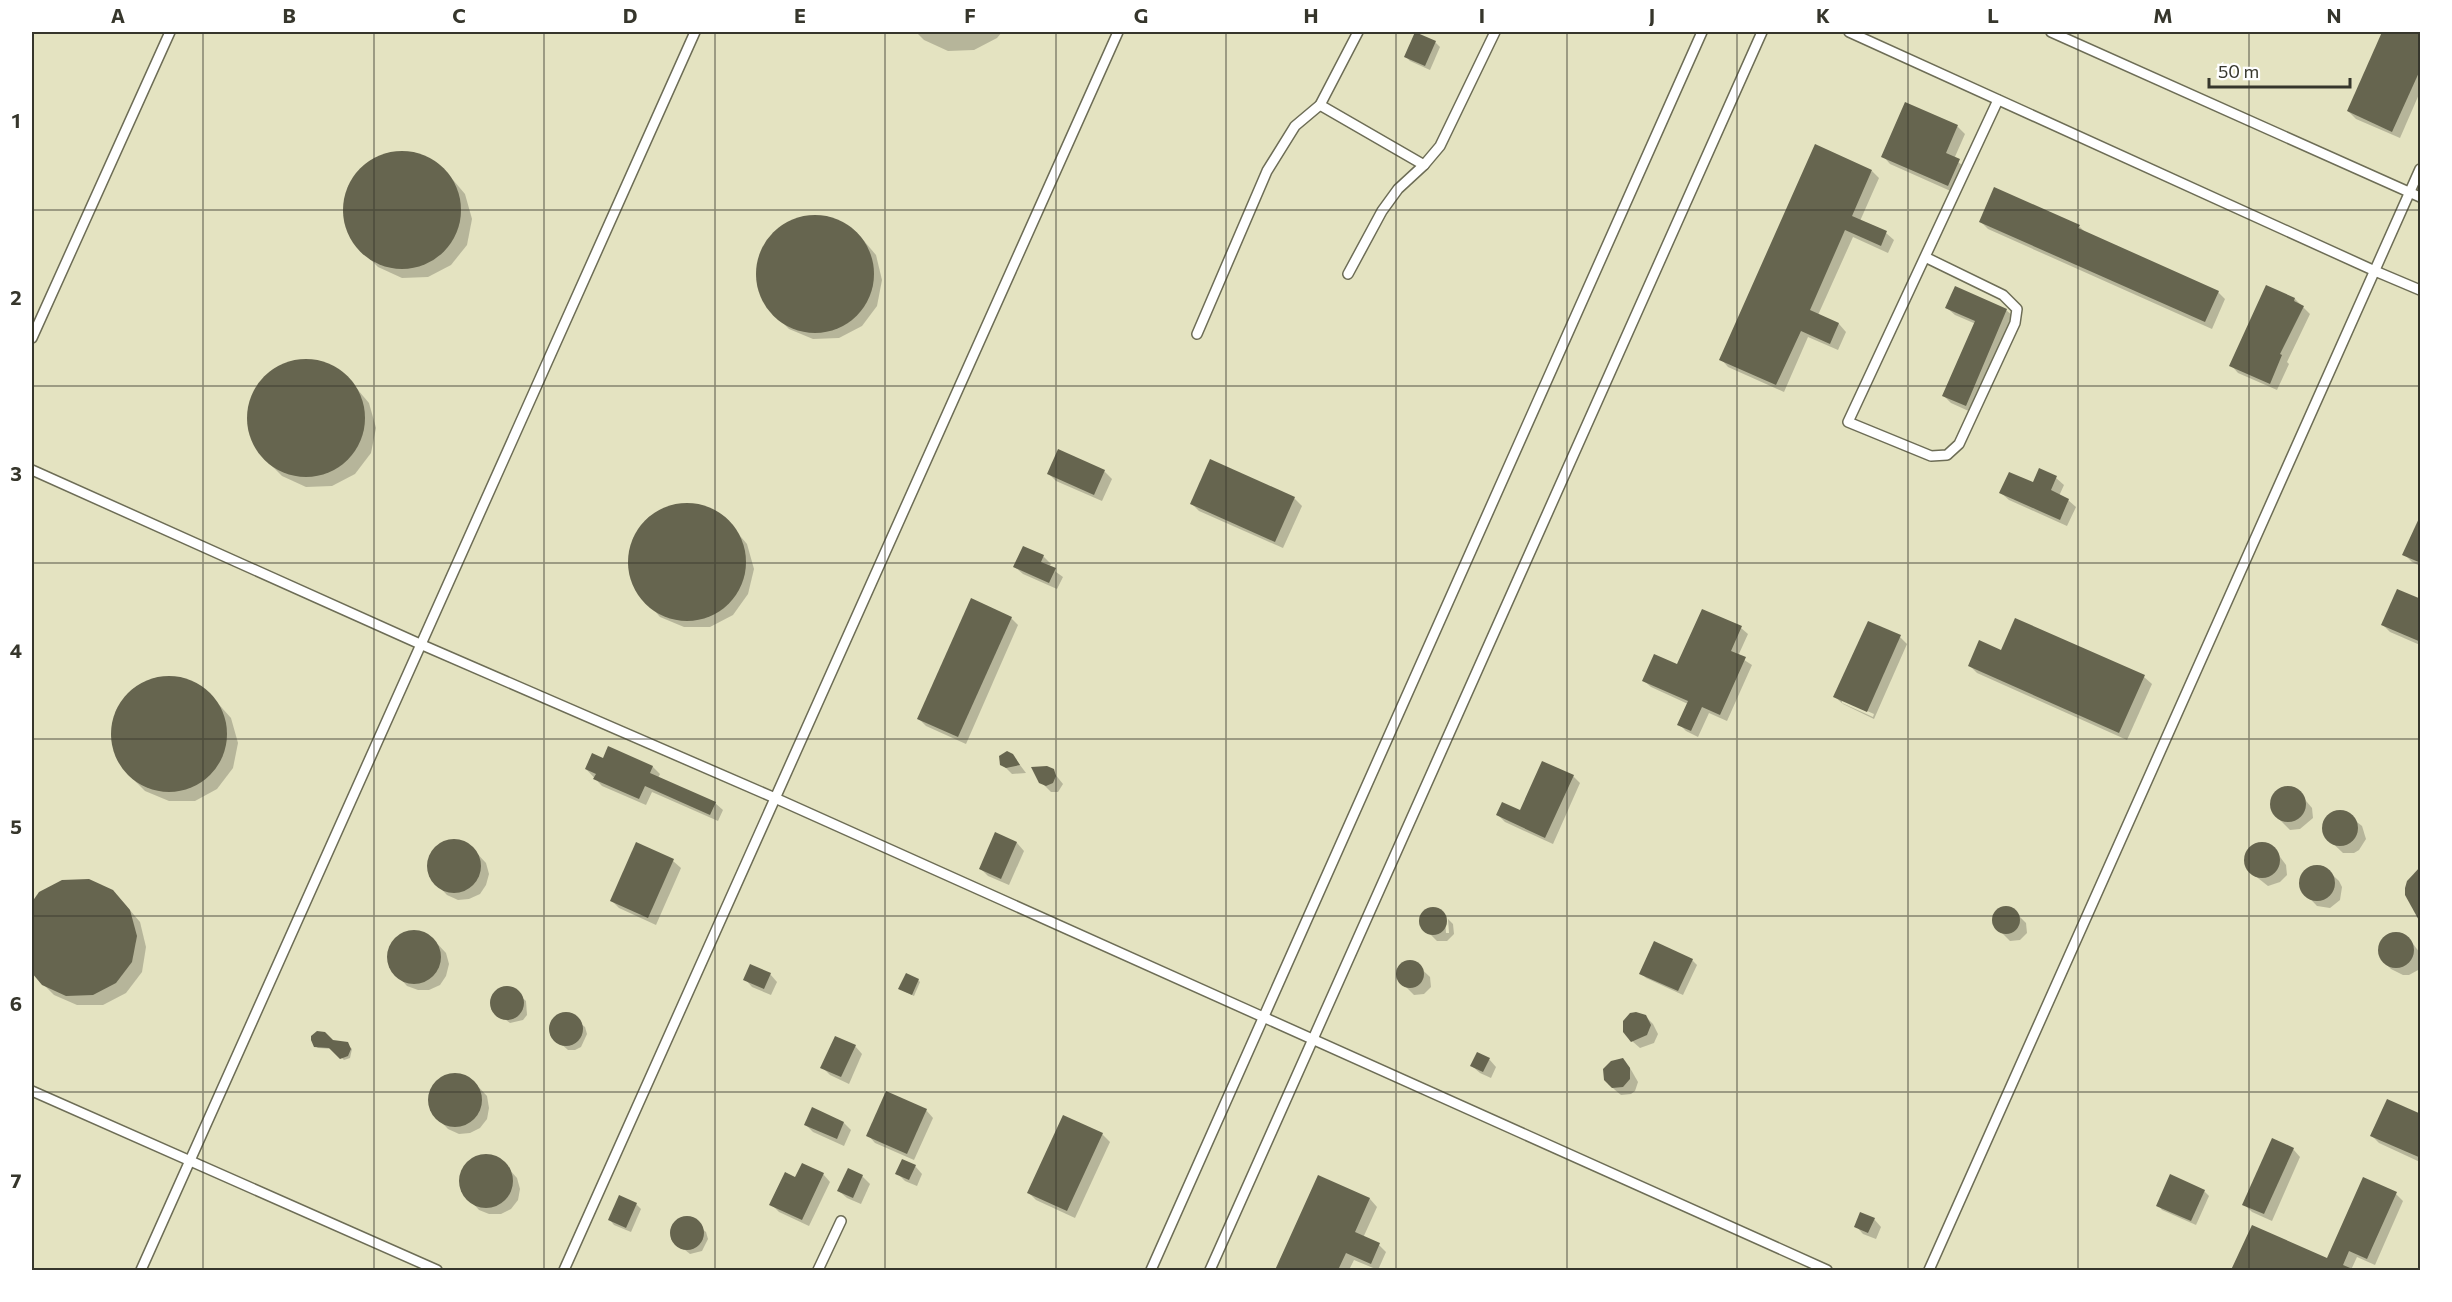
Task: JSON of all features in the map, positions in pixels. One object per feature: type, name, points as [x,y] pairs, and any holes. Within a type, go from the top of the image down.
[{"type":"lane","points":[[32,338],[170,32]]},
{"type":"lane","points":[[141,1270],[695,32]]},
{"type":"lane","points":[[564,1270],[1118,32]]},
{"type":"lane","points":[[1197,334],[1267,171],[1295,126],[1320,105],[1358,32]]},
{"type":"lane","points":[[1348,274],[1382,211],[1398,189],[1424,165],[1440,146],[1495,32]]},
{"type":"lane","points":[[1150,1270],[1702,32]]},
{"type":"lane","points":[[1210,1270],[1762,32]]},
{"type":"lane","points":[[1849,32],[2421,290]]},
{"type":"lane","points":[[2051,32],[2421,197]]},
{"type":"lane","points":[[1925,257],[2003,295],[2017,309],[2015,323],[1959,444],[1947,455],[1931,456],[1848,422],[1998,100]]},
{"type":"lane","points":[[1320,105],[1424,165]]},
{"type":"lane","points":[[1929,1270],[2421,169]]},
{"type":"lane","points":[[32,470],[420,644],[775,798],[1827,1270]]},
{"type":"lane","points":[[32,1091],[437,1270]]},
{"type":"lane","points":[[818,1270],[841,1221]]},
{"type":"shaded area","points":[[32,32],[2420,32],[2420,1270],[32,1270]]},
{"type":"building","points":[[1415,32],[1436,41],[1425,66],[1404,57]]},
{"type":"building","points":[[2382,32],[2421,32],[2421,68],[2392,132],[2347,111]]},
{"type":"building","points":[[1905,102],[1958,125],[1946,153],[1960,159],[1948,186],[1881,157]]},
{"type":"building","points":[[1815,144],[1872,170],[1852,216],[1887,231],[1881,246],[1845,230],[1810,310],[1839,323],[1830,344],[1801,331],[1776,385],[1719,360]]},
{"type":"building","points":[[402,151],[425,155],[444,168],[457,187],[461,210],[457,233],[444,252],[425,265],[402,269],[379,265],[360,252],[347,233],[343,210],[347,187],[360,168],[379,155]]},
{"type":"building","points":[[1994,187],[2080,225],[2078,228],[2219,291],[2205,322],[1979,222]]},
{"type":"building","points":[[815,215],[838,220],[857,232],[869,251],[874,274],[869,297],[857,316],[838,328],[815,333],[792,328],[773,316],[761,297],[756,274],[761,251],[773,232],[792,220]]},
{"type":"building","points":[[2266,285],[2295,298],[2294,301],[2304,306],[2280,354],[2282,355],[2270,384],[2229,366]]},
{"type":"building","points":[[1955,286],[2007,309],[1966,406],[1942,396],[1975,321],[1945,308]]},
{"type":"building","points":[[306,359],[329,364],[348,376],[360,395],[365,418],[360,441],[348,460],[329,472],[306,477],[283,472],[264,460],[252,441],[247,418],[252,395],[264,376],[283,364]]},
{"type":"building","points":[[1058,449],[1105,470],[1094,495],[1047,474]]},
{"type":"building","points":[[1210,459],[1295,497],[1275,542],[1190,504]]},
{"type":"building","points":[[2039,468],[2057,476],[2051,490],[2069,499],[2060,520],[1999,493],[2009,472],[2033,482]]},
{"type":"building","points":[[687,503],[710,508],[729,520],[741,539],[746,562],[741,585],[729,604],[710,616],[687,621],[664,616],[645,604],[633,585],[628,562],[633,539],[645,520],[664,508]]},
{"type":"building","points":[[2421,514],[2421,563],[2402,555]]},
{"type":"building","points":[[1023,546],[1044,555],[1041,562],[1056,568],[1049,583],[1013,567]]},
{"type":"building","points":[[2397,589],[2421,599],[2421,642],[2381,625]]},
{"type":"building","points":[[971,598],[1012,617],[958,737],[917,719]]},
{"type":"building","points":[[1702,609],[1742,626],[1731,651],[1746,657],[1720,715],[1702,707],[1691,731],[1677,725],[1688,701],[1642,681],[1654,654],[1677,664]]},
{"type":"building","points":[[2015,618],[2145,675],[2119,733],[1968,666],[1979,640],[2001,650]]},
{"type":"building","points":[[1868,621],[1901,635],[1867,712],[1833,697]]},
{"type":"building","points":[[169,676],[191,680],[210,693],[223,712],[227,734],[223,756],[210,775],[191,788],[169,792],[147,788],[128,775],[115,756],[111,734],[115,712],[128,693],[147,680]]},
{"type":"building","points":[[608,746],[653,766],[650,773],[716,802],[710,815],[645,786],[639,799],[593,779],[596,774],[585,769],[592,753],[603,758]]},
{"type":"building","points":[[1007,751],[1013,754],[1020,765],[1006,768],[1000,765],[999,756]]},
{"type":"building","points":[[1542,761],[1574,775],[1545,838],[1496,815],[1502,802],[1520,810]]},
{"type":"building","points":[[1047,766],[1054,769],[1056,776],[1053,783],[1046,786],[1039,783],[1031,767]]},
{"type":"building","points":[[2288,786],[2301,791],[2306,804],[2301,817],[2288,822],[2275,817],[2270,804],[2275,791]]},
{"type":"building","points":[[2340,810],[2353,815],[2358,828],[2353,841],[2340,846],[2327,841],[2322,828],[2327,815]]},
{"type":"building","points":[[995,832],[1017,842],[1001,879],[979,869]]},
{"type":"building","points":[[454,839],[464,841],[473,847],[479,856],[481,866],[479,876],[473,885],[464,891],[454,893],[444,891],[435,885],[429,876],[427,866],[429,856],[435,847],[444,841]]},
{"type":"building","points":[[636,842],[674,859],[648,918],[610,901]]},
{"type":"building","points":[[2262,842],[2275,847],[2280,860],[2275,873],[2262,878],[2249,873],[2244,860],[2249,847]]},
{"type":"building","points":[[2317,865],[2330,870],[2335,883],[2330,896],[2317,901],[2304,896],[2299,883],[2304,870]]},
{"type":"building","points":[[2421,866],[2421,924],[2405,895],[2405,888],[2407,881]]},
{"type":"building","points":[[89,879],[113,890],[130,910],[137,936],[132,962],[116,983],[93,995],[66,996],[42,985],[32,973],[32,902],[39,892],[62,880]]},
{"type":"building","points":[[2006,906],[2016,910],[2020,920],[2016,930],[2006,934],[1996,930],[1992,920],[1996,910]]},
{"type":"building","points":[[1433,907],[1443,911],[1447,921],[1443,931],[1433,935],[1423,931],[1419,921],[1423,911]]},
{"type":"building","points":[[414,930],[424,932],[433,938],[439,947],[441,957],[439,967],[433,976],[424,982],[414,984],[404,982],[395,976],[389,967],[387,957],[389,947],[395,938],[404,932]]},
{"type":"building","points":[[2396,932],[2409,937],[2414,950],[2409,963],[2396,968],[2383,963],[2378,950],[2383,937]]},
{"type":"building","points":[[1654,941],[1693,959],[1678,991],[1639,974]]},
{"type":"building","points":[[1410,960],[1420,964],[1424,974],[1420,984],[1410,988],[1400,984],[1396,974],[1400,964]]},
{"type":"building","points":[[750,964],[771,973],[764,989],[743,980]]},
{"type":"building","points":[[906,973],[919,979],[912,995],[898,989]]},
{"type":"building","points":[[507,986],[519,991],[524,1003],[519,1015],[507,1020],[495,1015],[490,1003],[495,991]]},
{"type":"building","points":[[566,1012],[578,1017],[583,1029],[578,1041],[566,1046],[554,1041],[549,1029],[554,1017]]},
{"type":"building","points":[[1630,1013],[1646,1015],[1651,1025],[1647,1035],[1631,1042],[1623,1032],[1623,1021]]},
{"type":"building","points":[[317,1031],[325,1032],[333,1040],[348,1042],[351,1049],[348,1056],[340,1059],[329,1048],[314,1047],[311,1036]]},
{"type":"building","points":[[835,1036],[856,1045],[841,1077],[820,1068]]},
{"type":"building","points":[[1477,1052],[1490,1058],[1483,1072],[1470,1066]]},
{"type":"building","points":[[1623,1058],[1630,1068],[1630,1079],[1623,1087],[1612,1088],[1604,1080],[1603,1069],[1611,1061]]},
{"type":"building","points":[[455,1073],[465,1075],[474,1081],[480,1090],[482,1100],[480,1110],[474,1119],[465,1125],[455,1127],[445,1125],[436,1119],[430,1110],[428,1100],[430,1090],[436,1081],[445,1075]]},
{"type":"building","points":[[886,1091],[927,1109],[907,1154],[866,1136]]},
{"type":"building","points":[[2387,1099],[2421,1114],[2421,1158],[2370,1136]]},
{"type":"building","points":[[812,1107],[844,1122],[837,1139],[804,1125]]},
{"type":"building","points":[[1063,1115],[1103,1133],[1067,1211],[1027,1193]]},
{"type":"building","points":[[2272,1138],[2294,1148],[2264,1214],[2242,1205]]},
{"type":"building","points":[[486,1154],[496,1156],[505,1162],[511,1171],[513,1181],[511,1191],[505,1200],[496,1206],[486,1208],[476,1206],[467,1200],[461,1191],[459,1181],[461,1171],[467,1162],[476,1156]]},
{"type":"building","points":[[902,1159],[916,1165],[909,1180],[895,1174]]},
{"type":"building","points":[[802,1163],[824,1173],[802,1220],[769,1205],[785,1172],[795,1177]]},
{"type":"building","points":[[848,1168],[863,1175],[853,1198],[837,1191]]},
{"type":"building","points":[[2170,1174],[2205,1190],[2191,1221],[2156,1206]]},
{"type":"building","points":[[1318,1175],[1370,1198],[1355,1232],[1380,1243],[1371,1264],[1346,1253],[1338,1270],[1275,1270]]},
{"type":"building","points":[[2363,1177],[2397,1192],[2367,1259],[2349,1251],[2343,1265],[2355,1270],[2231,1270],[2252,1225],[2327,1258]]},
{"type":"building","points":[[619,1195],[637,1203],[626,1228],[608,1220]]},
{"type":"building","points":[[1860,1212],[1875,1218],[1868,1233],[1854,1227]]},
{"type":"building","points":[[687,1216],[699,1221],[704,1233],[699,1245],[687,1250],[675,1245],[670,1233],[675,1221]]}]
